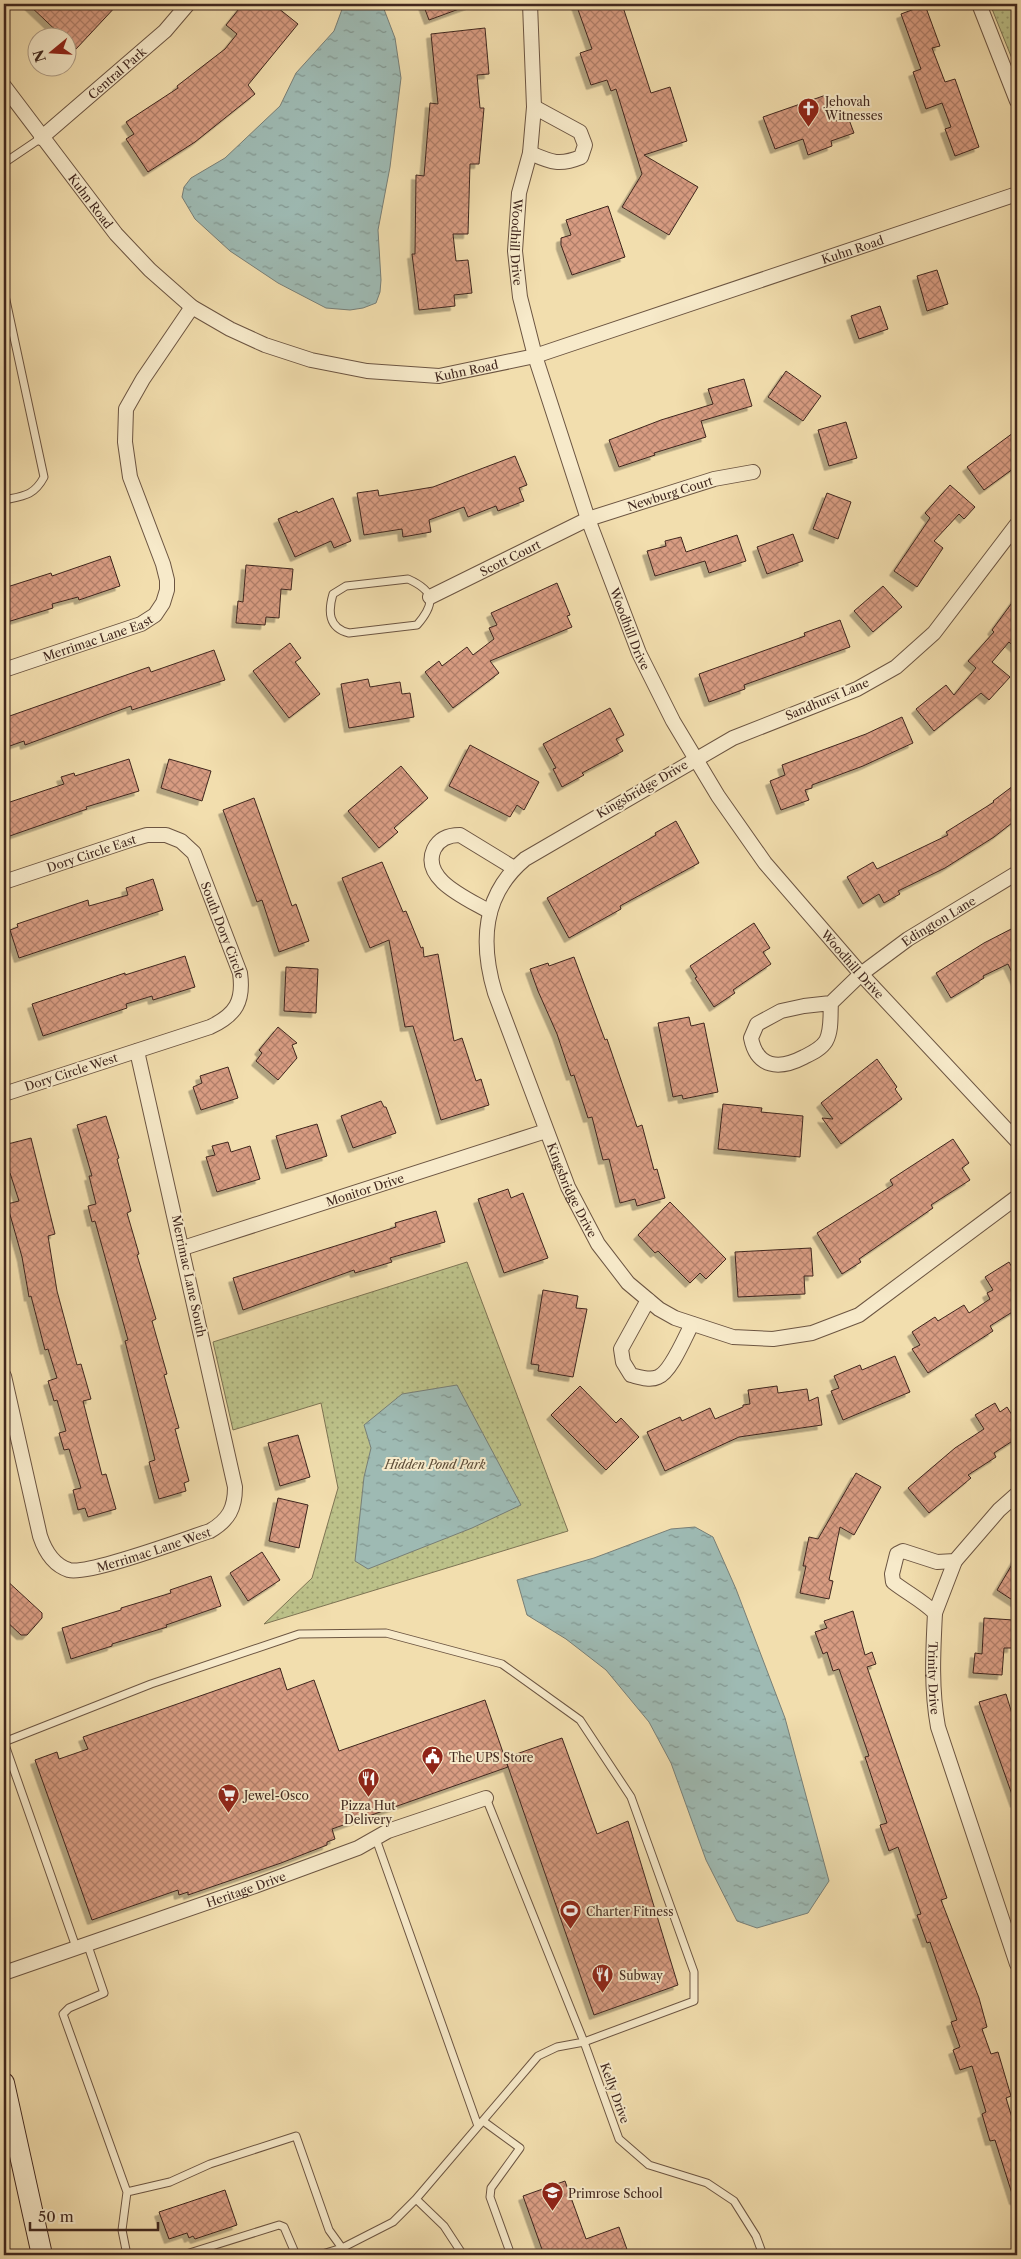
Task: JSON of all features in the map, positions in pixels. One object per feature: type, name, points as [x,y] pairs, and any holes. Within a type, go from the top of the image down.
[{"type":"main road","points":[[4,2083],[6,2107],[42,2255]]},
{"type":"street","name":"Central Park","points":[[42,138],[165,31],[188,4]]},
{"type":"street","name":"Woodhill Drive","points":[[530,4],[534,107],[530,153],[519,193],[515,251],[520,297],[535,356],[588,519],[638,653],[673,721],[718,796],[765,862],[861,974],[1017,1141]]},
{"type":"street","points":[[979,4],[1017,101]]},
{"type":"street","name":"Kuhn Road","points":[[4,86],[116,234],[150,270],[192,308],[230,329],[265,345],[311,360],[366,371],[439,376],[535,356],[1017,194]]},
{"type":"street","points":[[530,153],[552,163],[569,162],[581,157],[585,144],[580,132],[534,107]]},
{"type":"street","name":"Merrimac Lane East","points":[[4,670],[141,624],[155,615],[163,603],[167,590],[164,564],[130,477],[125,442],[126,408],[143,379],[192,308]]},
{"type":"street","name":"Newburg Court","points":[[588,519],[714,479],[753,472]]},
{"type":"street","name":"Scott Court","points":[[430,597],[588,519]]},
{"type":"street","name":"Sandhurst Lane","points":[[695,758],[746,732],[857,689],[896,666],[934,633],[1017,524]]},
{"type":"street","name":"Kingsbridge Drive","points":[[695,758],[546,846],[514,868],[490,912],[485,944],[488,969],[568,1187],[598,1244],[628,1283],[648,1300],[675,1318],[733,1337],[773,1339],[812,1334],[847,1320],[885,1297],[1017,1198]]},
{"type":"street","name":"Dory Circle East","points":[[4,882],[147,835],[166,835],[181,842]]},
{"type":"street","points":[[490,912],[434,875],[431,864],[435,847],[446,838],[460,835],[514,868]]},
{"type":"street","name":"South Dory Circle","points":[[137,1050],[221,1022],[227,1018],[238,1004],[242,989],[240,973],[194,853],[181,842]]},
{"type":"street","name":"Edington Lane","points":[[830,1003],[861,974],[925,928],[1017,873]]},
{"type":"street","points":[[830,1003],[830,1029],[826,1042],[817,1051],[792,1063],[777,1065],[767,1063],[758,1057],[751,1038],[757,1024],[781,1011],[830,1003]]},
{"type":"street","name":"Dory Circle West","points":[[4,1094],[137,1050]]},
{"type":"street","name":"Merrimac Lane South","points":[[137,1050],[183,1248],[235,1487],[235,1502]]},
{"type":"street","name":"Monitor Drive","points":[[183,1248],[546,1131]]},
{"type":"street","points":[[648,1300],[621,1348],[623,1362],[631,1375],[644,1378],[658,1378],[667,1371],[692,1324]]},
{"type":"street","name":"Merrimac Lane West","points":[[4,1376],[43,1548],[58,1565],[69,1570],[91,1569],[210,1531],[221,1525],[235,1502]]},
{"type":"street","points":[[935,1613],[922,1599],[906,1592],[893,1582],[894,1561],[897,1554],[903,1551],[937,1562],[955,1561],[999,1510],[1017,1494]]},
{"type":"street","name":"Trinity Drive","points":[[955,1561],[935,1613],[932,1669],[933,1698],[938,1728],[1017,1964]]},
{"type":"street","name":"Heritage Drive","points":[[4,1972],[81,1945],[129,1931],[263,1883],[358,1848],[388,1831],[486,1798]]},
{"type":"lane","points":[[4,163],[42,138]]},
{"type":"lane","points":[[4,291],[44,478],[38,489],[26,496],[4,500]]},
{"type":"lane","points":[[408,579],[422,585],[430,597],[429,612],[417,625],[348,633],[339,631],[331,621],[330,605],[333,594],[346,586],[408,579]]},
{"type":"lane","points":[[127,2255],[122,2230],[127,2192],[63,2014],[68,2008],[104,1994],[81,1945],[4,1742],[151,1684],[299,1634],[386,1633],[502,1664],[580,1720],[630,1797],[694,1972],[694,2001],[584,2042],[557,2047],[538,2056],[416,2199],[393,2222],[342,2248],[319,2255]]},
{"type":"lane","name":"Kelly Drive","points":[[486,1798],[584,2042],[619,2139],[649,2165],[707,2183],[734,2202],[756,2236],[763,2255]]},
{"type":"lane","points":[[376,1839],[481,2123],[520,2148],[491,2188],[490,2196],[511,2255]]},
{"type":"lane","points":[[127,2192],[170,2182],[210,2164],[296,2136],[329,2230],[342,2248]]},
{"type":"lane","points":[[416,2199],[444,2226],[462,2253],[453,2255]]},
{"type":"lane","points":[[184,2255],[279,2225],[284,2228],[296,2255]]},
{"type":"green space","points":[[990,4],[1017,4],[1017,71]]},
{"type":"green space","name":"Hidden Pond Park","points":[[467,1262],[568,1531],[264,1624],[312,1578],[338,1488],[321,1403],[233,1430],[213,1342]]},
{"type":"water","points":[[344,4],[382,4],[395,38],[401,78],[390,167],[378,230],[380,292],[376,303],[350,310],[326,308],[278,283],[230,251],[195,219],[182,197],[184,187],[191,178],[225,158],[280,106],[296,73],[334,31]]},
{"type":"water","points":[[457,1385],[521,1505],[472,1528],[368,1569],[355,1561],[364,1477],[371,1448],[364,1425],[402,1394]]},
{"type":"water","points":[[695,1527],[713,1537],[736,1589],[785,1718],[829,1881],[808,1913],[757,1928],[737,1921],[706,1860],[671,1763],[649,1722],[606,1670],[566,1639],[527,1615],[517,1580],[594,1558],[671,1529]]},
{"type":"building","points":[[28,4],[118,4],[78,47],[78,28],[53,28]]},
{"type":"building","points":[[243,4],[273,4],[298,24],[248,85],[255,94],[195,142],[148,172],[126,139],[134,134],[126,122],[178,88],[177,86],[225,49],[237,34],[226,25]]},
{"type":"building","points":[[423,4],[469,4],[470,5],[429,20]]},
{"type":"building","points":[[576,4],[622,4],[651,93],[670,87],[687,141],[644,155],[698,187],[669,235],[622,207],[642,174],[616,89],[611,91],[607,80],[591,85],[580,53],[592,49]]},
{"type":"building","points":[[925,5],[940,46],[932,48],[945,82],[955,79],[979,147],[955,156],[945,129],[951,127],[942,103],[926,109],[913,72],[921,69],[901,14]]},
{"type":"building","points":[[485,28],[489,74],[477,75],[480,108],[484,108],[479,164],[470,164],[468,234],[453,234],[456,261],[468,260],[472,293],[454,295],[455,306],[419,310],[412,254],[415,254],[416,175],[424,176],[430,103],[438,104],[431,34]]},
{"type":"building","name":"Jehovah Witnesses","points":[[826,95],[836,121],[848,117],[854,133],[831,141],[832,146],[808,155],[803,139],[775,149],[763,117]]},
{"type":"building","points":[[608,206],[625,257],[572,275],[561,245],[561,238],[571,235],[566,220]]},
{"type":"building","points":[[937,270],[948,304],[927,311],[917,276]]},
{"type":"building","points":[[880,306],[888,329],[859,339],[851,316]]},
{"type":"building","points":[[786,371],[821,396],[803,421],[768,397]]},
{"type":"building","points":[[744,379],[752,406],[701,421],[706,437],[654,453],[655,455],[619,467],[609,440],[661,420],[713,404],[708,389]]},
{"type":"building","points":[[846,422],[857,458],[829,466],[818,430]]},
{"type":"building","points":[[1017,430],[1017,466],[984,490],[967,467]]},
{"type":"building","points":[[515,456],[527,485],[519,488],[524,501],[498,511],[496,506],[468,517],[464,507],[429,520],[431,532],[403,537],[402,529],[364,535],[357,493],[378,490],[379,496],[433,487]]},
{"type":"building","points":[[950,485],[975,507],[964,519],[959,514],[934,541],[943,548],[917,587],[894,571],[930,518],[925,513]]},
{"type":"building","points":[[827,493],[851,502],[838,539],[813,529]]},
{"type":"building","points":[[333,498],[351,541],[334,548],[331,541],[295,557],[278,519],[297,511],[298,513]]},
{"type":"building","points":[[793,534],[803,561],[767,574],[757,547]]},
{"type":"building","points":[[737,535],[746,561],[709,573],[705,561],[655,576],[647,551],[666,546],[665,541],[681,537],[686,552]]},
{"type":"building","points":[[110,556],[120,586],[79,600],[78,597],[52,604],[53,608],[4,623],[4,588],[51,573],[52,576]]},
{"type":"building","points":[[246,565],[293,569],[291,590],[281,589],[279,618],[266,617],[265,625],[236,623],[238,601],[243,602]]},
{"type":"building","points":[[557,583],[570,615],[567,616],[572,627],[490,661],[499,673],[453,708],[425,672],[439,661],[442,666],[467,647],[473,655],[494,639],[489,628],[497,625],[491,613]]},
{"type":"building","points":[[883,586],[902,607],[873,632],[854,611]]},
{"type":"building","points":[[1017,596],[1017,649],[1009,642],[992,662],[1010,677],[989,700],[981,693],[934,731],[916,709],[946,685],[954,695],[976,668],[968,661],[994,632],[992,630]]},
{"type":"building","points":[[840,620],[850,647],[744,685],[745,689],[709,702],[699,674],[805,636],[804,633]]},
{"type":"building","points":[[290,643],[301,658],[295,662],[320,694],[289,718],[253,671]]},
{"type":"building","points":[[214,650],[225,680],[132,710],[131,706],[25,745],[24,741],[4,748],[4,718],[149,667],[151,672]]},
{"type":"building","points":[[368,679],[370,687],[400,682],[402,694],[410,693],[414,717],[349,728],[341,684]]},
{"type":"building","points":[[610,708],[624,735],[616,739],[623,751],[582,773],[584,775],[562,787],[553,769],[556,768],[543,744]]},
{"type":"building","points":[[902,717],[913,743],[863,766],[812,785],[812,788],[805,790],[809,800],[781,810],[770,781],[785,775],[782,765],[866,734]]},
{"type":"building","points":[[470,745],[539,782],[524,810],[517,805],[510,817],[449,786]]},
{"type":"building","points":[[129,759],[139,791],[86,807],[87,809],[4,838],[4,804],[64,784],[61,777],[74,773],[75,776]]},
{"type":"building","points":[[169,759],[211,771],[202,801],[161,788]]},
{"type":"building","points":[[401,766],[428,798],[394,828],[398,832],[379,848],[348,811]]},
{"type":"building","points":[[1017,783],[1017,819],[994,837],[945,868],[898,891],[900,894],[884,903],[879,894],[863,904],[847,877],[873,862],[877,869],[948,835],[946,832],[994,802]]},
{"type":"building","points":[[254,798],[292,906],[296,904],[309,941],[279,952],[262,900],[257,902],[223,810]]},
{"type":"building","points":[[676,821],[699,863],[620,906],[621,909],[569,938],[547,898],[656,835],[655,833]]},
{"type":"building","points":[[382,862],[403,912],[406,911],[421,948],[423,947],[424,957],[438,954],[454,1041],[462,1038],[476,1081],[481,1079],[489,1105],[441,1120],[413,1026],[405,1027],[389,940],[370,948],[342,878]]},
{"type":"building","points":[[153,879],[163,910],[19,958],[10,930],[18,927],[17,924],[88,900],[89,906],[128,895],[126,888]]},
{"type":"building","points":[[754,923],[770,948],[763,952],[771,964],[733,990],[735,993],[714,1007],[695,978],[697,977],[690,966]]},
{"type":"building","points":[[1017,926],[1017,983],[1008,964],[983,976],[984,978],[951,998],[936,973],[984,943]]},
{"type":"building","points":[[185,956],[195,987],[153,1000],[152,996],[126,1004],[127,1008],[43,1036],[32,1004],[125,973],[125,975]]},
{"type":"building","points":[[574,957],[605,1040],[607,1039],[637,1127],[642,1125],[654,1170],[657,1169],[665,1198],[637,1206],[635,1199],[620,1203],[609,1159],[603,1160],[592,1117],[588,1118],[574,1075],[571,1076],[557,1034],[538,991],[530,969],[548,963],[549,966]]},
{"type":"building","points":[[286,967],[318,969],[316,1013],[284,1011]]},
{"type":"building","points":[[689,1017],[691,1026],[704,1023],[718,1092],[683,1099],[682,1095],[673,1097],[658,1023]]},
{"type":"building","points":[[278,1027],[297,1043],[292,1045],[297,1058],[278,1080],[256,1061],[262,1053],[259,1050]]},
{"type":"building","points":[[877,1059],[897,1087],[895,1089],[902,1099],[841,1144],[822,1118],[833,1119],[821,1103]]},
{"type":"building","points":[[228,1067],[238,1098],[201,1110],[193,1087],[202,1083],[200,1076]]},
{"type":"building","points":[[381,1101],[384,1107],[386,1107],[396,1133],[353,1148],[341,1116]]},
{"type":"building","points":[[723,1104],[762,1108],[761,1112],[803,1116],[800,1157],[718,1149]]},
{"type":"building","points":[[106,1116],[119,1158],[117,1159],[131,1211],[127,1213],[139,1254],[137,1255],[156,1319],[152,1321],[167,1374],[164,1375],[179,1428],[175,1429],[189,1481],[184,1483],[186,1491],[159,1499],[149,1462],[155,1460],[125,1341],[128,1340],[95,1221],[92,1222],[88,1206],[96,1204],[89,1176],[92,1176],[77,1125]]},
{"type":"building","points":[[317,1124],[327,1156],[286,1169],[276,1136]]},
{"type":"building","points":[[31,1138],[55,1234],[48,1236],[57,1291],[77,1365],[81,1364],[91,1399],[83,1401],[102,1475],[106,1474],[116,1509],[88,1517],[85,1508],[78,1510],[73,1490],[81,1488],[69,1449],[64,1450],[59,1433],[66,1431],[57,1400],[54,1401],[48,1381],[57,1378],[48,1349],[45,1350],[31,1296],[29,1297],[22,1257],[7,1204],[19,1201],[10,1173],[4,1175],[4,1145]]},
{"type":"building","points":[[953,1139],[969,1163],[962,1168],[970,1180],[931,1205],[933,1208],[859,1259],[861,1262],[842,1274],[817,1233],[893,1185],[890,1180]]},
{"type":"building","points":[[228,1142],[231,1152],[250,1146],[260,1179],[217,1192],[206,1157],[215,1155],[212,1146]]},
{"type":"building","points":[[508,1189],[511,1198],[523,1193],[548,1258],[504,1273],[478,1199]]},
{"type":"building","points":[[670,1202],[726,1259],[706,1279],[700,1273],[690,1283],[658,1251],[655,1253],[638,1235]]},
{"type":"building","points":[[436,1211],[445,1242],[390,1258],[392,1262],[355,1273],[354,1270],[243,1310],[233,1278],[396,1227],[395,1223]]},
{"type":"building","points":[[811,1248],[813,1276],[804,1276],[805,1294],[738,1297],[735,1252]]},
{"type":"building","points":[[1009,1262],[1017,1276],[1017,1309],[990,1326],[993,1331],[928,1373],[912,1349],[920,1345],[912,1332],[935,1317],[938,1321],[964,1305],[969,1313],[990,1299],[987,1293],[993,1290],[985,1277]]},
{"type":"building","points":[[543,1290],[578,1296],[576,1308],[587,1309],[573,1377],[538,1371],[539,1365],[531,1364]]},
{"type":"building","points":[[895,1356],[910,1392],[843,1420],[831,1391],[839,1388],[834,1376],[860,1365],[862,1370]]},
{"type":"building","points":[[580,1386],[616,1423],[621,1418],[639,1437],[606,1470],[551,1415]]},
{"type":"building","points":[[777,1386],[778,1393],[807,1389],[809,1401],[818,1397],[822,1425],[739,1437],[665,1471],[647,1432],[680,1417],[682,1421],[710,1408],[715,1419],[743,1407],[743,1405],[750,1404],[748,1390]]},
{"type":"building","points":[[995,1403],[1000,1412],[1007,1407],[1017,1423],[1017,1438],[994,1453],[996,1457],[968,1475],[971,1478],[929,1513],[908,1488],[955,1448],[984,1429],[975,1415]]},
{"type":"building","points":[[298,1435],[310,1477],[280,1486],[268,1443]]},
{"type":"building","points":[[856,1473],[881,1487],[854,1535],[840,1527],[829,1580],[833,1581],[829,1599],[800,1593],[806,1566],[803,1566],[809,1537],[818,1539]]},
{"type":"building","points":[[278,1498],[308,1505],[299,1548],[269,1541]]},
{"type":"building","points":[[262,1552],[280,1580],[248,1601],[230,1573]]},
{"type":"building","points":[[1017,1556],[1017,1603],[997,1590]]},
{"type":"building","points":[[211,1576],[221,1606],[166,1625],[167,1627],[71,1659],[62,1628],[171,1593],[170,1590]]},
{"type":"building","points":[[4,1578],[42,1613],[42,1618],[27,1635],[21,1635],[4,1619]]},
{"type":"building","points":[[853,1611],[865,1655],[872,1652],[876,1664],[867,1667],[947,1898],[941,1900],[979,1998],[987,2027],[982,2029],[991,2054],[998,2052],[1011,2096],[1006,2098],[1017,2134],[1017,2200],[1014,2200],[995,2140],[990,2141],[982,2114],[986,2112],[972,2066],[960,2070],[953,2050],[960,2047],[951,2022],[957,2020],[930,1942],[927,1943],[917,1915],[921,1914],[898,1847],[889,1851],[880,1825],[887,1823],[865,1757],[869,1756],[839,1669],[833,1671],[827,1652],[823,1654],[815,1632],[827,1628],[824,1621]]},
{"type":"building","points":[[984,1618],[1013,1620],[1012,1648],[1004,1648],[1002,1675],[973,1673],[975,1653],[982,1654]]},
{"type":"building","points":[[280,1668],[287,1690],[314,1680],[339,1751],[485,1700],[508,1767],[332,1829],[335,1839],[327,1842],[327,1845],[281,1863],[188,1895],[188,1892],[179,1895],[178,1890],[92,1920],[35,1760],[57,1752],[59,1759],[88,1749],[83,1737]]},
{"type":"building","points":[[1006,1694],[1017,1730],[1017,1802],[1015,1803],[979,1702]]},
{"type":"building","points":[[562,1738],[597,1834],[628,1821],[678,1985],[594,2015],[505,1758]]},
{"type":"building","name":"Primrose School","points":[[565,2181],[586,2239],[619,2227],[629,2255],[544,2255],[523,2196]]},
{"type":"building","points":[[225,2190],[237,2225],[195,2239],[193,2236],[189,2238],[187,2233],[169,2239],[159,2212]]},
{"type":"place","name":"Jehovah Witnesses","points":[[809,127]]},
{"type":"place","name":"The UPS Store","points":[[433,1776]]},
{"type":"place","name":"Pizza Hut Delivery","points":[[368,1797]]},
{"type":"place","name":"Jewel-Osco","points":[[228,1814]]},
{"type":"place","name":"Charter Fitness","points":[[570,1930]]},
{"type":"place","name":"Subway","points":[[603,1994]]},
{"type":"place","name":"Primrose School","points":[[552,2212]]}]
